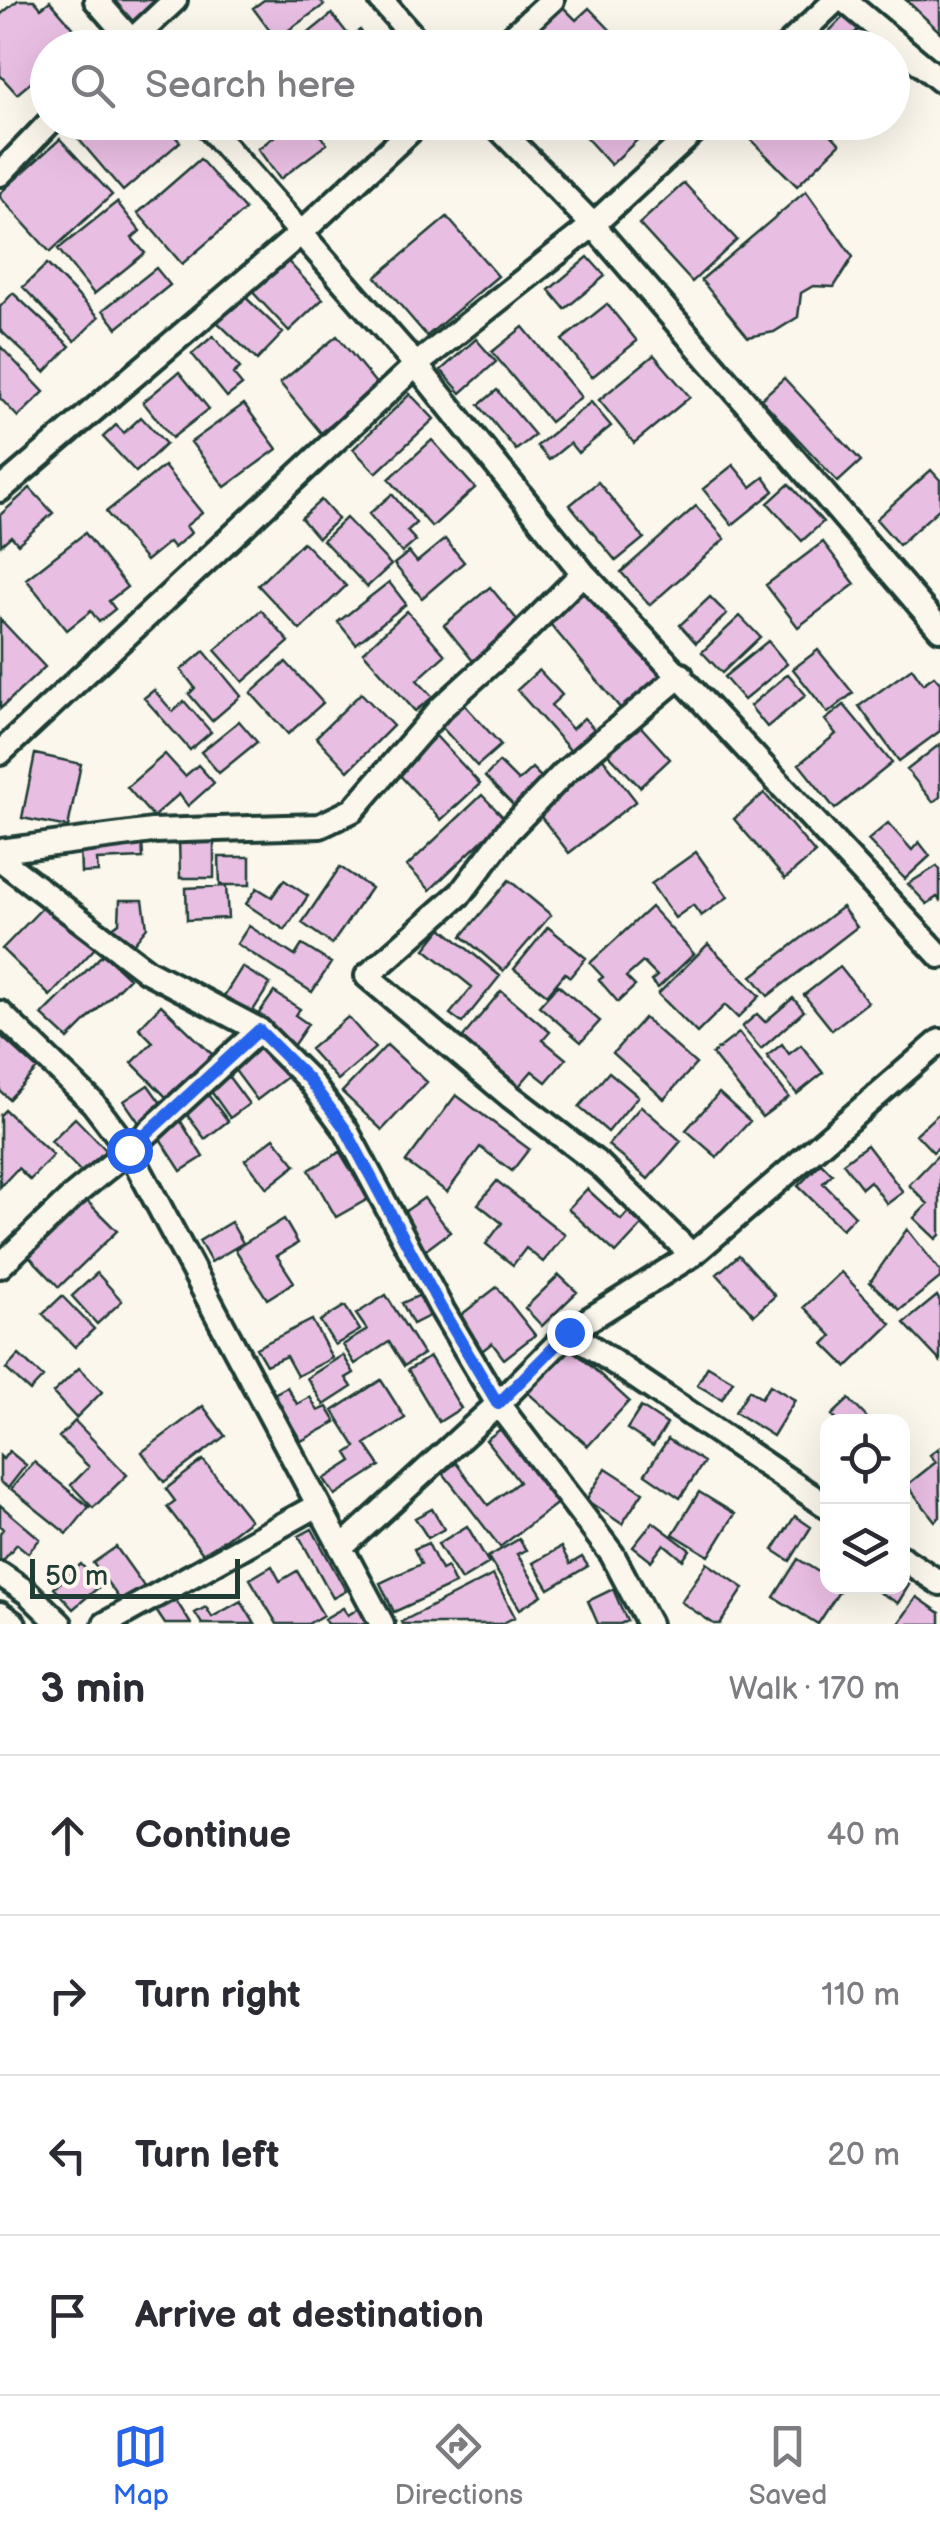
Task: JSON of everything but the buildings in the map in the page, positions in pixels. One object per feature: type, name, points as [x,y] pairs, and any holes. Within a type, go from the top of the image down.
[{"type":"street","points":[[96,0],[119,30]]},
{"type":"street","points":[[146,30],[175,0]]},
{"type":"street","points":[[382,0],[408,30]]},
{"type":"street","points":[[520,30],[552,0]]},
{"type":"street","points":[[804,30],[836,0]]},
{"type":"street","points":[[844,0],[880,30]]},
{"type":"street","points":[[910,55],[940,80]]},
{"type":"street","points":[[0,174],[33,140]]},
{"type":"street","points":[[220,140],[416,364],[583,573],[940,956]]},
{"type":"street","points":[[0,490],[301,233],[401,140]]},
{"type":"street","points":[[510,140],[593,225],[940,629]]},
{"type":"street","points":[[0,754],[416,364],[593,225],[685,140]]},
{"type":"street","points":[[0,851],[152,830],[320,826],[352,810],[441,708],[515,642],[583,573]]},
{"type":"street","points":[[680,675],[564,773],[508,831],[461,893],[367,976],[510,1096],[601,1166],[692,1254]]},
{"type":"street","points":[[0,860],[147,971],[259,1030],[309,1080],[346,1130],[441,1308],[498,1404],[612,1554],[649,1624]]},
{"type":"street","points":[[0,1013],[92,1103],[129,1150],[382,1624]]},
{"type":"street","points":[[0,1266],[259,1030]]},
{"type":"street","points":[[341,1548],[498,1404],[569,1332],[692,1254],[940,1041]]},
{"type":"street","points":[[569,1332],[824,1504]]},
{"type":"street","points":[[106,1624],[318,1505]]},
{"type":"street","points":[[910,1563],[940,1583]]},
{"type":"street","points":[[0,1574],[28,1593],[60,1624]]},
{"type":"street","points":[[0,1614],[14,1624]]},
{"type":"route","points":[[129,1150],[259,1030],[309,1080],[346,1130],[441,1308],[498,1404],[569,1332]]}]
